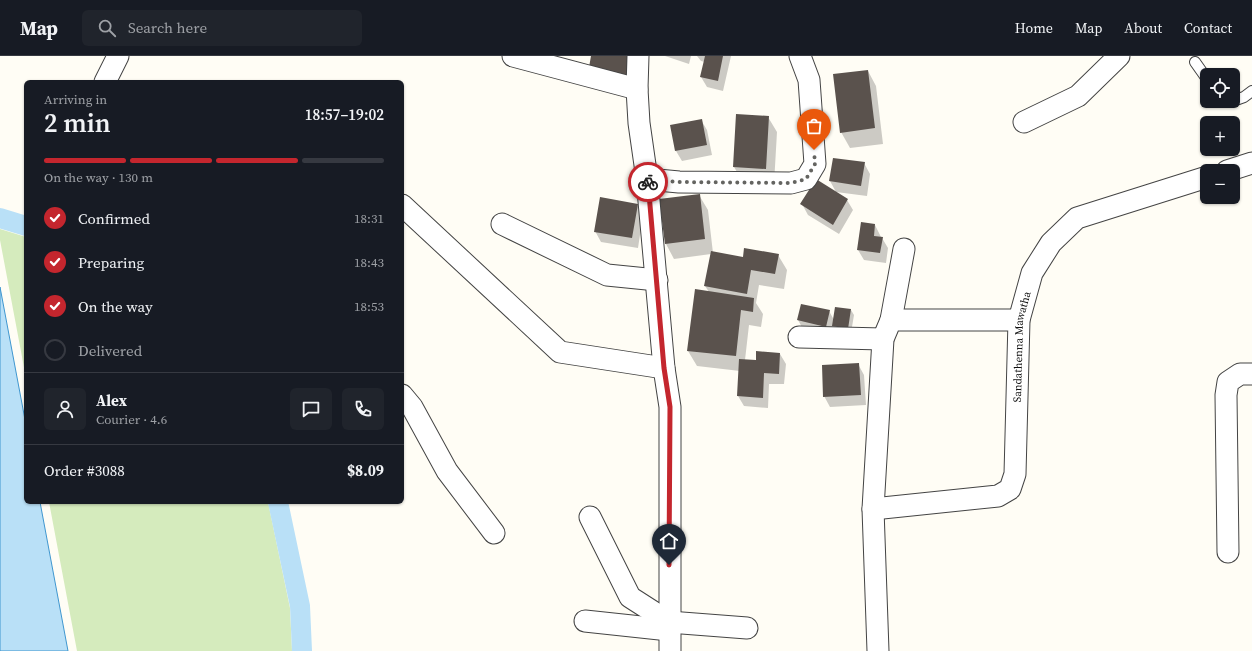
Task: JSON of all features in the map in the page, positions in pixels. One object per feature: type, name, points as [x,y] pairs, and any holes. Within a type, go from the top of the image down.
[{"type":"street","points":[[105,80],[118,56]]},
{"type":"street","points":[[513,56],[637,89]]},
{"type":"street","points":[[638,56],[637,89],[639,123],[647,179],[664,368],[670,407],[670,651]]},
{"type":"street","points":[[647,179],[679,182],[791,183],[806,179],[815,164],[809,80],[800,56]]},
{"type":"street","points":[[1024,122],[1078,96],[1119,56]]},
{"type":"street","points":[[1240,167],[1252,163]]},
{"type":"street","name":"Sandathenna Mawatha","points":[[873,509],[998,496],[1010,489],[1015,474],[1019,320],[1032,273],[1051,243],[1077,218],[1200,179]]},
{"type":"street","points":[[404,207],[560,352],[664,368]]},
{"type":"street","points":[[502,224],[607,275],[657,280]]},
{"type":"street","points":[[878,651],[873,509],[883,339],[891,320],[904,249]]},
{"type":"street","points":[[891,320],[1019,320]]},
{"type":"street","points":[[799,337],[883,339]]},
{"type":"street","points":[[1228,552],[1226,395],[1228,382],[1240,374],[1252,374]]},
{"type":"street","points":[[404,397],[412,407],[447,471],[494,534]]},
{"type":"street","points":[[590,517],[630,597],[669,626]]},
{"type":"street","points":[[585,622],[747,628]]},
{"type":"lane","points":[[1195,62],[1200,69]]},
{"type":"lane","points":[[1240,98],[1252,91]]},
{"type":"green space","points":[[0,229],[24,236],[24,367],[0,240]]},
{"type":"green space","points":[[49,504],[268,504],[290,608],[292,651],[77,651]]},
{"type":"water","points":[[0,287],[24,414],[24,504],[40,504],[68,651],[0,651]]},
{"type":"building","points":[[591,56],[629,56],[626,77],[588,73]]},
{"type":"building","points":[[705,56],[723,56],[718,81],[700,77]]},
{"type":"building","points":[[868,70],[875,128],[840,133],[833,74]]},
{"type":"building","points":[[736,114],[769,116],[766,169],[733,167]]},
{"type":"building","points":[[702,119],[707,145],[675,151],[670,125]]},
{"type":"building","points":[[833,158],[865,162],[861,186],[829,181]]},
{"type":"building","points":[[816,179],[848,199],[833,225],[800,204]]},
{"type":"building","points":[[700,194],[705,239],[665,244],[659,199]]},
{"type":"building","points":[[600,197],[638,204],[632,238],[594,232]]},
{"type":"building","points":[[861,222],[875,224],[874,236],[883,237],[880,253],[857,250]]},
{"type":"building","points":[[744,248],[779,254],[775,274],[751,270],[747,294],[704,286],[711,251],[743,257]]},
{"type":"building","points":[[695,289],[754,298],[753,312],[741,310],[736,356],[687,351]]},
{"type":"building","points":[[801,304],[830,310],[826,327],[797,320]]},
{"type":"building","points":[[835,307],[851,309],[848,329],[832,326]]},
{"type":"building","points":[[756,351],[780,353],[779,374],[764,373],[763,398],[737,396],[739,359],[756,360]]},
{"type":"building","points":[[859,363],[861,395],[823,397],[822,365]]},
{"type":"waterway","points":[[0,218],[24,225]]},
{"type":"waterway","points":[[278,504],[300,606],[302,651]]},
{"type":"way so far","points":[[648,182],[647,179],[679,182],[791,183],[806,179],[815,164],[814,150]]},
{"type":"route","points":[[648,182],[664,368],[670,407],[669,565]]}]
